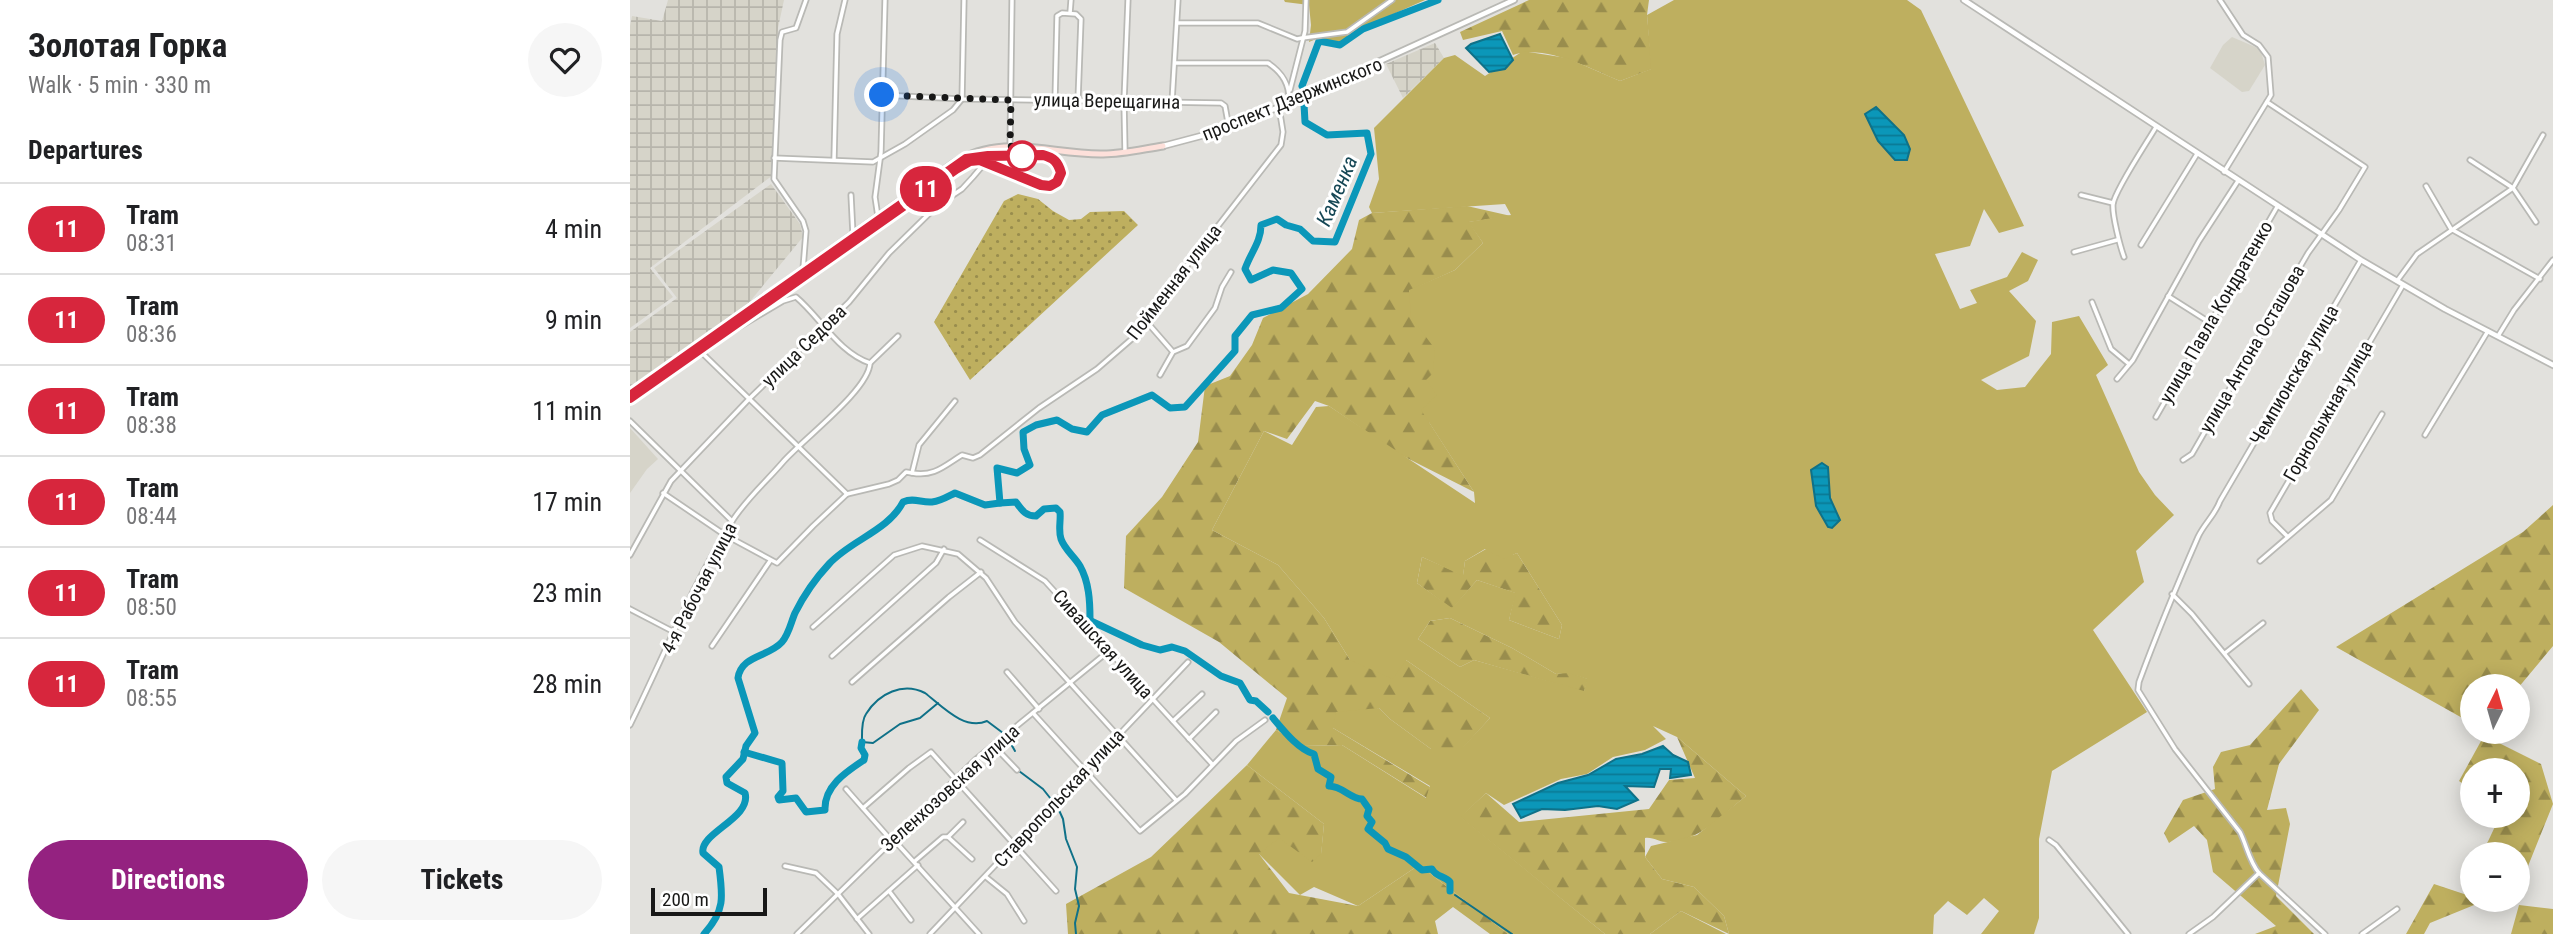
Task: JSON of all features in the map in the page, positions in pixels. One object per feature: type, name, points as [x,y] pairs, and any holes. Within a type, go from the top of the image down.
[{"type":"main road","name":"проспект Дзержинского","points":[[630,392],[966,156],[988,148],[1010,146],[1103,154],[1163,146]]},
{"type":"street","points":[[803,271],[806,231],[803,221],[776,183],[774,158],[780,40],[782,33],[796,28],[806,0]]},
{"type":"street","points":[[834,160],[837,34],[845,0]]},
{"type":"street","points":[[878,217],[875,197],[880,157],[885,0]]},
{"type":"street","points":[[774,158],[867,162],[892,153],[953,110],[962,99],[964,0]]},
{"type":"street","points":[[1010,146],[1012,0]]},
{"type":"street","points":[[1070,13],[1071,0]]},
{"type":"street","points":[[1125,152],[1128,0]]},
{"type":"street","points":[[1172,102],[1178,0]]},
{"type":"street","points":[[1289,103],[1305,31],[1306,0]]},
{"type":"street","points":[[1178,23],[1245,21],[1258,23],[1297,39],[1347,32],[1392,0]]},
{"type":"street","name":"проспект Дзержинского","points":[[1163,146],[1229,128],[1514,0]]},
{"type":"street","points":[[1964,0],[2320,235],[2403,285],[2553,365]]},
{"type":"street","points":[[2220,0],[2243,34],[2268,57],[2271,95],[2224,172]]},
{"type":"street","points":[[1055,101],[1057,16],[1060,13],[1080,16],[1078,100]]},
{"type":"street","points":[[1176,63],[1261,62],[1277,69],[1290,90]]},
{"type":"street","name":"улица Верещагина","points":[[882,95],[962,99],[1221,103],[1225,106],[1229,128]]},
{"type":"street","name":"улица Антона Осташова","points":[[2183,460],[2192,454],[2256,339],[2365,167],[2267,102]]},
{"type":"street","name":"Пойменная улица","points":[[846,494],[890,484],[906,472],[926,475],[937,472],[962,455],[974,458],[980,455],[1039,408],[1097,369],[1134,337],[1281,145],[1283,132],[1279,107]]},
{"type":"street","points":[[2124,257],[2117,240],[2113,203],[2157,127]]},
{"type":"street","points":[[2397,281],[2417,254],[2513,188],[2543,135]]},
{"type":"street","name":"улица Седова","points":[[630,555],[663,493],[680,471],[870,278],[889,253],[938,205],[962,189],[986,162],[988,148]]},
{"type":"street","points":[[2141,245],[2197,154]]},
{"type":"street","points":[[2470,160],[2513,188],[2536,222]]},
{"type":"street","points":[[2117,379],[2129,364],[2238,181]]},
{"type":"street","points":[[2427,186],[2451,229],[2540,279]]},
{"type":"street","points":[[851,195],[853,235]]},
{"type":"street","points":[[2081,195],[2113,203]]},
{"type":"street","name":"улица Павла Кондратенко","points":[[2156,417],[2277,207]]},
{"type":"street","points":[[2074,252],[2117,240]]},
{"type":"street","name":"Чемпионская улица","points":[[2259,873],[2239,832],[2175,749],[2138,690],[2172,594],[2202,529],[2216,512],[2361,260]]},
{"type":"street","points":[[2498,336],[2514,310],[2553,260]]},
{"type":"street","points":[[1160,374],[1174,352],[1187,346],[1215,308],[1222,287],[1231,272]]},
{"type":"street","name":"Горнолыжная улица","points":[[2287,537],[2272,520],[2270,513],[2403,285]]},
{"type":"street","points":[[2168,296],[2209,322]]},
{"type":"street","points":[[723,328],[729,333],[791,297],[796,297],[823,327],[861,360],[870,363],[898,336]]},
{"type":"street","points":[[2092,302],[2112,349],[2129,364]]},
{"type":"street","points":[[1146,321],[1174,352]]},
{"type":"street","points":[[2425,435],[2488,331]]},
{"type":"street","points":[[663,493],[725,534],[778,563],[846,494],[696,346]]},
{"type":"street","name":"4-я Рабочая улица","points":[[630,725],[696,584],[732,521],[798,445],[857,391],[870,371],[870,363]]},
{"type":"street","points":[[912,473],[919,445],[955,401]]},
{"type":"street","points":[[2260,561],[2331,499],[2382,414]]},
{"type":"street","points":[[630,421],[732,521]]},
{"type":"street","name":"Сивашская улица","points":[[980,540],[1045,581],[1212,764]]},
{"type":"street","points":[[813,627],[894,555],[922,546],[958,554],[981,572],[1015,622],[1176,800]]},
{"type":"street","points":[[832,656],[936,563],[944,549]]},
{"type":"street","points":[[712,646],[771,561]]},
{"type":"street","points":[[852,682],[981,572]]},
{"type":"street","points":[[2172,594],[2192,614],[2249,684]]},
{"type":"street","points":[[630,609],[674,632]]},
{"type":"street","points":[[2225,653],[2263,623]]},
{"type":"street","name":"Зеленхозовская улица","points":[[801,933],[892,839],[955,779],[1110,650]]},
{"type":"street","name":"Ставропольская улица","points":[[932,933],[1188,662]]},
{"type":"street","points":[[1007,672],[1039,709]]},
{"type":"street","points":[[1173,721],[1202,694]]},
{"type":"street","points":[[1189,738],[1216,712]]},
{"type":"street","points":[[1033,713],[1139,831],[1185,794],[1212,764],[1265,720]]},
{"type":"street","points":[[993,745],[1017,770]]},
{"type":"street","points":[[863,808],[928,753],[934,754],[1056,891]]},
{"type":"street","points":[[846,789],[917,863],[979,934]]},
{"type":"street","points":[[857,919],[943,837],[948,836],[963,822]]},
{"type":"street","points":[[948,836],[972,859]]},
{"type":"street","points":[[2049,840],[2056,845],[2128,934]]},
{"type":"street","points":[[785,866],[811,870],[838,894],[869,934]]},
{"type":"street","points":[[2189,934],[2213,917],[2259,873],[2325,934]]},
{"type":"street","points":[[986,877],[1007,894],[1024,921]]},
{"type":"street","points":[[889,891],[911,920]]},
{"type":"street","points":[[2362,934],[2397,909]]},
{"type":"shaded area","points":[[668,0],[784,0],[778,28],[773,175],[650,268],[673,297],[630,328],[630,26],[632,16],[662,21]]},
{"type":"shaded area","points":[[2232,37],[2260,49],[2265,65],[2249,91],[2242,92],[2210,68],[2223,45]]},
{"type":"shaded area","points":[[1435,43],[1444,58],[1403,98],[1386,64]]},
{"type":"shaded area","points":[[771,184],[800,224],[803,237],[738,316],[630,392],[630,332],[677,298],[654,268]]},
{"type":"shaded area","points":[[630,428],[658,459],[647,469],[630,493]]},
{"type":"green space","points":[[1284,0],[1425,0],[1389,16],[1339,46],[1316,39],[1309,42],[1309,5]]},
{"type":"green space","points":[[1529,0],[1649,0],[1647,15],[1652,69],[1620,81],[1553,55],[1526,52],[1513,55],[1502,31],[1463,40],[1460,32]]},
{"type":"green space","points":[[1674,0],[1907,0],[1921,10],[2024,226],[1999,233],[1984,209],[1970,246],[1935,254],[1960,309],[1977,303],[1970,290],[2007,277],[2022,252],[2038,260],[2028,281],[2009,291],[2036,321],[2029,356],[1981,380],[1997,390],[2025,387],[2051,354],[2052,322],[2079,316],[2108,365],[2096,375],[2139,472],[2155,495],[2174,515],[2136,551],[2144,582],[2093,630],[2147,712],[2052,771],[2039,839],[2039,918],[2034,934],[1981,934],[1999,911],[1984,898],[1967,915],[1948,901],[1934,915],[1933,934],[1729,934],[1724,916],[1694,887],[1662,879],[1645,857],[1651,846],[1697,835],[1746,796],[1677,737],[1653,726],[1666,739],[1645,750],[1613,757],[1587,774],[1561,779],[1504,805],[1486,793],[1461,817],[1605,934],[1508,934],[1419,865],[1358,906],[1314,887],[1300,895],[1259,854],[1279,838],[1312,862],[1321,854],[1324,824],[1247,765],[1276,730],[1303,746],[1342,745],[1426,798],[1430,786],[1333,728],[1336,712],[1379,708],[1431,749],[1461,749],[1490,718],[1406,660],[1393,679],[1350,660],[1324,618],[1278,565],[1212,530],[1264,431],[1292,445],[1316,407],[1329,406],[1475,503],[1474,492],[1421,410],[1437,395],[1426,380],[1433,373],[1435,349],[1411,317],[1409,290],[1455,270],[1483,243],[1468,222],[1511,215],[1505,204],[1372,213],[1369,207],[1379,179],[1374,128],[1444,58],[1455,55],[1485,76],[1523,51],[1567,58],[1620,81],[1651,69],[1647,15]],"holes":[[[1485,549],[1504,559],[1517,553],[1562,625],[1559,639],[1509,620],[1516,593],[1477,580],[1452,608],[1417,583],[1422,557],[1463,576],[1465,561]],[[1450,618],[1512,648],[1556,674],[1569,673],[1587,679],[1584,691],[1474,660],[1460,667],[1418,639],[1430,621]]]},
{"type":"green space","points":[[1018,194],[1038,199],[1069,220],[1081,219],[1090,212],[1124,211],[1138,225],[970,380],[934,322],[1004,201]]},
{"type":"green space","points":[[1467,206],[1511,216],[1469,222],[1483,243],[1455,270],[1409,291],[1445,348],[1443,398],[1429,422],[1474,492],[1399,454],[1329,406],[1315,401],[1287,439],[1264,431],[1212,530],[1278,565],[1324,618],[1350,660],[1406,660],[1490,718],[1461,750],[1431,749],[1379,708],[1333,728],[1430,787],[1427,798],[1342,745],[1303,746],[1276,730],[1287,698],[1219,642],[1124,588],[1126,536],[1162,497],[1198,442],[1205,386],[1230,376],[1252,345],[1263,318],[1308,294],[1352,249],[1359,220],[1372,213]]},
{"type":"green space","points":[[2553,505],[2553,646],[2530,674],[2460,674],[2460,717],[2336,647],[2523,532]]},
{"type":"green space","points":[[1486,549],[1512,555],[1517,553],[1562,625],[1559,639],[1509,620],[1515,593],[1477,580],[1452,609],[1417,583],[1422,557],[1463,575],[1465,561]]},
{"type":"green space","points":[[1450,618],[1512,648],[1556,674],[1569,672],[1588,679],[1584,692],[1474,660],[1460,667],[1418,639],[1430,621]]},
{"type":"green space","points":[[2301,689],[2319,710],[2279,764],[2267,810],[2286,808],[2290,824],[2276,896],[2314,934],[2255,934],[2276,926],[2213,872],[2207,840],[2194,826],[2169,843],[2164,833],[2183,800],[2215,789],[2213,767],[2221,752],[2250,745]]},
{"type":"green space","points":[[1677,737],[1746,796],[1709,826],[1689,838],[1666,842],[1645,838],[1645,857],[1662,879],[1694,887],[1724,916],[1729,934],[1681,911],[1650,934],[1605,934],[1460,817],[1486,793],[1519,822],[1649,809],[1669,780],[1695,778]]},
{"type":"green space","points":[[2479,744],[2501,744],[2529,758],[2472,758]]},
{"type":"green space","points":[[2530,758],[2541,764],[2553,804],[2530,861],[2530,842],[2488,842],[2494,828],[2530,828]]},
{"type":"green space","points":[[1247,765],[1324,824],[1320,867],[1259,854],[1289,893],[1358,906],[1419,865],[1508,934],[1490,934],[1453,907],[1435,921],[1438,934],[1068,934],[1066,904],[1151,857]]},
{"type":"green space","points":[[2434,884],[2460,893],[2460,911],[2430,923],[2424,934],[2406,934]]},
{"type":"green space","points":[[2530,906],[2553,909],[2553,934],[2511,934],[2517,912],[2530,912]]},
{"type":"green space","points":[[1681,911],[1726,934],[1650,934]]},
{"type":"water","points":[[1500,34],[1513,60],[1505,69],[1489,72],[1466,48]]},
{"type":"water","points":[[1876,107],[1904,135],[1910,149],[1907,160],[1895,160],[1878,141],[1865,114]]},
{"type":"water","points":[[1822,463],[1828,467],[1830,498],[1840,520],[1832,528],[1828,527],[1816,506],[1811,470]]},
{"type":"water","points":[[1663,746],[1673,755],[1688,762],[1691,775],[1670,778],[1671,769],[1660,769],[1654,787],[1625,786],[1638,800],[1617,809],[1598,806],[1565,810],[1542,809],[1521,818],[1513,804],[1558,783],[1588,775],[1616,759],[1642,754]]},
{"type":"waterway","name":"Каменка","points":[[1302,86],[1319,41],[1340,45],[1363,29],[1438,0]]},
{"type":"waterway","name":"Каменка","points":[[704,934],[716,918],[722,895],[719,867],[703,853],[704,846],[734,818],[745,802],[745,793],[727,783],[726,777],[743,759],[746,746],[755,733],[738,678],[740,670],[750,660],[782,642],[814,581],[838,556],[888,521],[903,502],[935,501],[955,493],[985,505],[1000,503],[997,468],[1017,473],[1030,465],[1024,449],[1023,432],[1036,425],[1057,420],[1072,429],[1087,432],[1102,415],[1152,395],[1170,408],[1185,407],[1235,351],[1235,336],[1252,315],[1281,308],[1302,289],[1291,273],[1273,270],[1251,280],[1245,269],[1258,242],[1261,225],[1277,219],[1300,229],[1313,241],[1335,242],[1371,154],[1367,133],[1327,135],[1305,122],[1304,104]]},
{"type":"waterway","points":[[1000,503],[1016,502],[1024,512],[1032,516],[1044,509],[1056,508],[1060,512],[1061,539],[1080,566],[1085,579],[1090,619]]},
{"type":"waterway","points":[[1091,621],[1142,645],[1160,650],[1172,647],[1185,651],[1221,676],[1240,683],[1250,700],[1256,701],[1268,712]]},
{"type":"waterway","points":[[938,703],[920,718],[900,724],[873,743],[862,742],[863,720],[871,707],[885,695],[900,689],[925,693],[932,698],[954,716],[970,723],[987,721],[1003,733]]},
{"type":"waterway","points":[[1273,718],[1297,744],[1314,754],[1318,769],[1331,777],[1329,786],[1362,799],[1369,809],[1367,816],[1372,822],[1368,829],[1385,843],[1388,849],[1406,857],[1422,870],[1432,869],[1450,882],[1450,891]]},
{"type":"waterway","points":[[1007,737],[1015,751]]},
{"type":"waterway","points":[[744,752],[782,763],[783,791],[778,797],[779,800],[796,798],[806,812],[825,810],[832,787],[864,760],[862,742]]},
{"type":"waterway","points":[[1019,771],[1043,789],[1063,819],[1066,839],[1077,867],[1075,889],[1079,906],[1075,923],[1076,934]]},
{"type":"waterway","points":[[1455,895],[1512,934]]},
{"type":"tram line","points":[[630,396],[966,159],[1043,155],[1053,159],[1058,166],[1061,173],[1057,182],[1050,186],[1041,185],[983,161],[966,163],[630,398]]},
{"type":"tram line","name":"11","points":[[630,396],[966,159],[1043,155],[1051,157],[1058,164],[1061,173],[1057,182],[1050,186],[1041,185],[980,160],[970,161],[630,398]]},
{"type":"route","points":[[882,95],[1011,100],[1010,146],[1019,147],[1022,156]]}]
